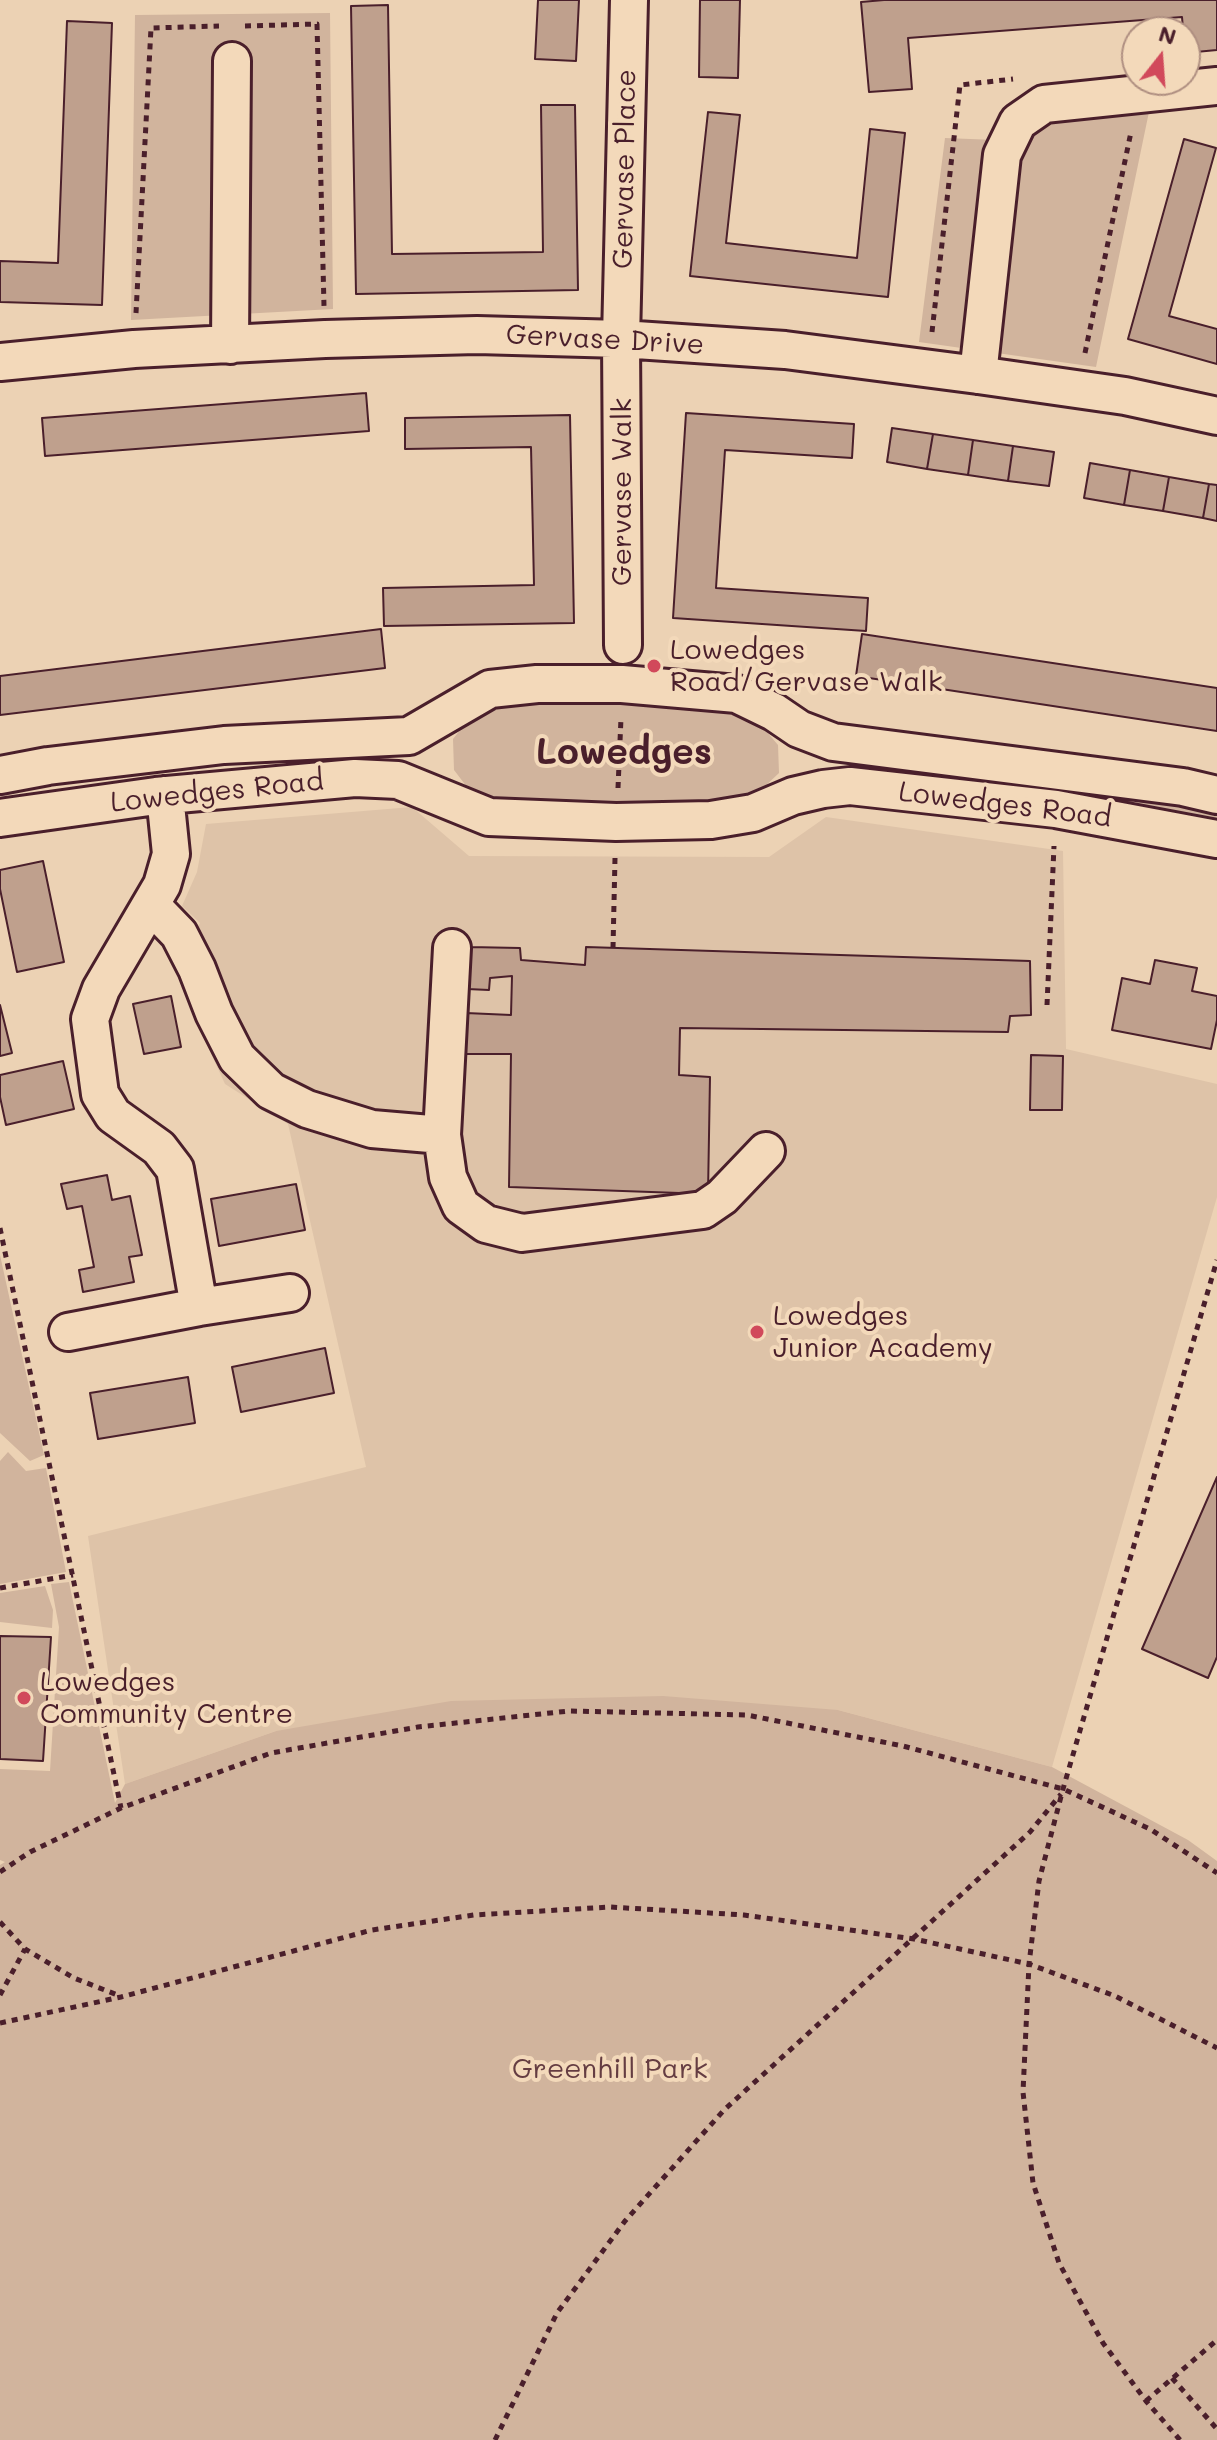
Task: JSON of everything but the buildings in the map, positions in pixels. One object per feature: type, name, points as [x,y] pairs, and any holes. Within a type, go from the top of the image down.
[{"type":"street","name":"Gervase Place","points":[[621,339],[629,0]]},
{"type":"street","points":[[230,345],[232,61]]},
{"type":"street","points":[[978,375],[1002,155],[1018,122],[1044,104],[1121,95]]},
{"type":"street","name":"Gervase Drive","points":[[0,362],[134,349],[325,339],[477,335],[621,339],[785,350],[1125,396],[1217,416]]},
{"type":"street","name":"Gervase Walk","points":[[621,339],[623,645]]},
{"type":"street","name":"Lowedges Road","points":[[0,775],[48,766],[224,745],[409,736],[490,689],[537,684],[652,685],[737,694],[774,712],[799,729],[833,742],[1183,787],[1217,795]]},
{"type":"street","points":[[793,796],[804,763],[799,729]]},
{"type":"street","points":[[417,731],[414,761],[432,793]]},
{"type":"street","name":"Lowedges Road","points":[[0,818],[165,795],[355,778],[398,780],[489,817],[616,822],[711,820],[753,813],[793,796],[850,786],[1056,809],[1217,839]]},
{"type":"street","points":[[165,795],[171,854],[162,885],[101,989],[90,1019],[100,1094],[113,1115],[159,1148],[175,1169],[199,1307]]},
{"type":"street","points":[[151,905],[179,934],[237,1058],[271,1091],[307,1109],[372,1129],[442,1135]]},
{"type":"street","points":[[452,948],[442,1135],[448,1177],[461,1206],[486,1224],[522,1233],[703,1210],[722,1197],[766,1151]]},
{"type":"street","points":[[68,1332],[290,1293]]},
{"type":"path","points":[[1077,390],[1138,96]]},
{"type":"path","points":[[1047,1005],[1056,809]]},
{"type":"path","points":[[0,1228],[121,1808]]},
{"type":"path","points":[[1180,2440],[1103,2343],[1059,2263],[1033,2183],[1023,2092],[1029,1964],[1039,1881],[1062,1791],[1217,1260]]},
{"type":"path","points":[[0,1588],[73,1575]]},
{"type":"path","points":[[0,1872],[30,1852],[121,1808],[271,1753],[418,1727],[569,1711],[747,1715],[903,1746],[1062,1791],[1150,1829],[1217,1873]]},
{"type":"path","points":[[495,2440],[557,2313],[625,2221],[724,2110],[1030,1832],[1062,1791]]},
{"type":"path","points":[[0,2023],[121,1997],[372,1930],[474,1915],[610,1907],[744,1915],[914,1939],[1029,1964],[1115,1996],[1217,2048]]},
{"type":"path","points":[[0,1922],[25,1949],[74,1978],[121,1997]]},
{"type":"path","points":[[0,1995],[25,1949]]},
{"type":"path","points":[[1146,2401],[1217,2340]]},
{"type":"path","points":[[1172,2378],[1217,2429]]},
{"type":"shaded area","name":"Lowedges Junior Academy","points":[[412,807],[469,856],[769,857],[826,817],[1063,851],[1066,1049],[1217,1084],[1217,1197],[1052,1767],[838,1710],[276,1731],[125,1784],[88,1536],[366,1467],[288,1124],[225,1084],[197,1023],[178,966],[200,923],[182,906],[197,872],[206,824]]},
{"type":"green space","points":[[330,13],[333,309],[131,320],[135,15]]},
{"type":"green space","points":[[1150,107],[1096,367],[919,342],[945,138],[1021,141],[1048,117]]},
{"type":"green space","points":[[636,700],[716,706],[756,719],[778,745],[779,773],[761,790],[720,802],[632,805],[504,802],[470,791],[454,770],[453,739],[471,716],[509,704]]},
{"type":"green space","points":[[997,778],[1217,809],[1217,821],[1113,802],[999,788]]},
{"type":"green space","points":[[0,1255],[44,1455],[30,1461],[0,1433]]},
{"type":"green space","points":[[8,1452],[26,1471],[46,1468],[66,1572],[0,1584],[0,1461]]},
{"type":"green space","name":"Greenhill Park","points":[[69,1582],[115,1803],[125,1784],[276,1731],[451,1701],[663,1696],[838,1710],[1052,1767],[1188,1840],[1217,1861],[1217,2440],[0,2440],[0,1865],[5,1862],[0,1860],[0,1769],[50,1771],[59,1627],[51,1584]]},
{"type":"green space","points":[[45,1586],[53,1610],[52,1628],[0,1622],[0,1593]]},
{"type":"place","name":"Lowedges Road/Gervase Walk","points":[[654,666]]},
{"type":"place","name":"Lowedges Junior Academy","points":[[757,1332]]},
{"type":"place","name":"Lowedges Community Centre","points":[[24,1698]]},
{"type":"district","name":"Lowedges","points":[[624,753]]}]
